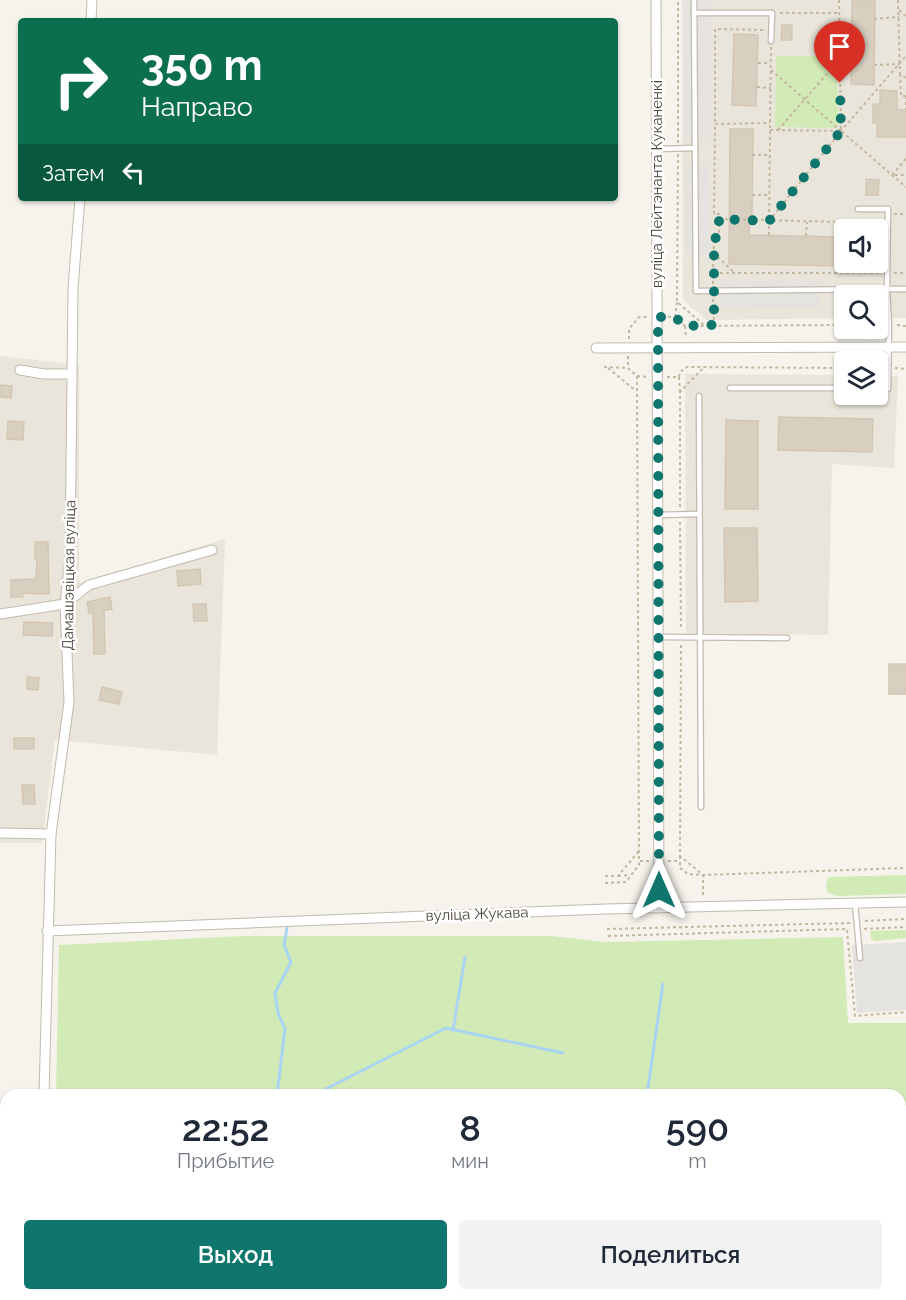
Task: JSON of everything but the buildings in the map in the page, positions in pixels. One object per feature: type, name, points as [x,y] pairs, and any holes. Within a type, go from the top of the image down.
[{"type":"street","points":[[91,18],[92,0]]},
{"type":"street","name":"вуліца Лейтэнанта Куканенкі","points":[[656,0],[659,908]]},
{"type":"street","name":"Дамашэвіцкая вуліца","points":[[44,1089],[51,834],[69,702],[65,604],[70,558],[73,288],[80,201]]},
{"type":"street","points":[[596,348],[906,347]]},
{"type":"street","points":[[20,370],[44,374],[72,374]]},
{"type":"street","points":[[0,614],[65,604],[90,585],[212,550]]},
{"type":"street","points":[[0,833],[51,834]]},
{"type":"street","name":"вуліца Жукава","points":[[47,931],[659,908],[906,902]]},
{"type":"lane","points":[[694,0],[696,291],[834,290]]},
{"type":"lane","points":[[694,13],[771,13],[771,41]]},
{"type":"lane","points":[[657,149],[695,148]]},
{"type":"lane","points":[[858,209],[888,209],[888,219]]},
{"type":"lane","points":[[887,273],[887,285]]},
{"type":"lane","points":[[888,289],[906,289]]},
{"type":"lane","points":[[888,339],[888,351]]},
{"type":"lane","points":[[730,388],[834,388]]},
{"type":"lane","points":[[699,396],[701,807]]},
{"type":"lane","points":[[658,515],[699,514]]},
{"type":"lane","points":[[658,638],[787,639]]},
{"type":"lane","points":[[855,903],[860,958]]},
{"type":"path","points":[[675,317],[677,302],[678,0]]},
{"type":"path","points":[[839,0],[841,131]]},
{"type":"path","points":[[898,0],[901,96],[906,96],[906,110]]},
{"type":"path","points":[[898,10],[906,16]]},
{"type":"path","points":[[771,13],[839,12]]},
{"type":"path","points":[[874,19],[899,18]]},
{"type":"path","points":[[714,325],[713,253],[714,240],[719,234],[719,214],[714,214],[714,29],[771,30]]},
{"type":"path","points":[[769,235],[771,41]]},
{"type":"path","points":[[769,221],[841,131],[906,56]]},
{"type":"path","points":[[778,130],[839,59]]},
{"type":"path","points":[[758,63],[771,63]]},
{"type":"path","points":[[874,64],[900,64]]},
{"type":"path","points":[[771,70],[906,187]]},
{"type":"path","points":[[900,74],[906,78]]},
{"type":"path","points":[[757,87],[771,87]]},
{"type":"path","points":[[714,124],[770,123]]},
{"type":"path","points":[[770,130],[841,131]]},
{"type":"path","points":[[752,155],[770,155]]},
{"type":"path","points":[[892,175],[906,159]]},
{"type":"path","points":[[892,175],[906,175]]},
{"type":"path","points":[[752,195],[770,195]]},
{"type":"path","points":[[888,214],[906,214]]},
{"type":"path","points":[[719,219],[834,222]]},
{"type":"path","points":[[806,236],[807,222]]},
{"type":"path","points":[[713,253],[735,273]]},
{"type":"path","points":[[713,273],[834,273]]},
{"type":"path","points":[[888,273],[906,273]]},
{"type":"path","points":[[677,302],[704,325]]},
{"type":"path","points":[[628,368],[629,328],[639,317],[675,317],[685,326],[834,325]]},
{"type":"path","points":[[680,392],[704,367]]},
{"type":"path","points":[[637,392],[606,368],[628,368],[637,376],[679,377]]},
{"type":"path","points":[[834,368],[684,368],[679,377],[680,868],[688,874],[703,875],[906,868]]},
{"type":"path","points":[[605,883],[626,882],[639,865],[637,376]]},
{"type":"path","points":[[618,876],[639,851]]},
{"type":"path","points":[[680,856],[703,875]]},
{"type":"path","points":[[639,861],[680,861]]},
{"type":"path","points":[[605,876],[631,875]]},
{"type":"path","points":[[703,875],[703,907]]},
{"type":"path","points":[[607,929],[906,919]]},
{"type":"path","points":[[858,929],[906,927]]},
{"type":"path","points":[[608,936],[847,929],[855,1016],[906,1012]]},
{"type":"shaded area","points":[[682,0],[906,0],[906,318],[888,318],[888,285],[834,285],[834,318],[707,320],[683,300]]},
{"type":"shaded area","points":[[684,0],[710,0],[710,138],[684,138]]},
{"type":"shaded area","points":[[709,164],[710,252],[686,253],[685,165]]},
{"type":"shaded area","points":[[720,280],[820,281],[820,308],[720,307]]},
{"type":"shaded area","points":[[0,356],[79,365],[79,583],[225,539],[217,755],[55,740],[42,843],[0,843]]},
{"type":"shaded area","points":[[685,374],[834,375],[834,405],[888,405],[888,376],[898,376],[894,468],[832,464],[828,635],[686,633]]},
{"type":"shaded area","points":[[906,942],[906,1010],[857,1013],[852,945]]},
{"type":"green space","points":[[776,56],[837,56],[838,126],[836,128],[775,127]]},
{"type":"green space","points":[[906,875],[906,894],[838,896],[828,893],[826,886],[828,877]]},
{"type":"green space","points":[[906,930],[906,938],[875,941],[871,939],[870,931]]},
{"type":"green space","points":[[243,936],[551,936],[604,942],[843,937],[848,1023],[906,1023],[906,1089],[56,1089],[59,945]]},
{"type":"waterway","points":[[278,1089],[285,1029],[278,1013],[275,993],[291,962],[284,945],[287,928]]},
{"type":"waterway","points":[[453,1030],[465,957]]},
{"type":"waterway","points":[[648,1089],[663,984]]},
{"type":"waterway","points":[[326,1089],[446,1028],[563,1053]]},
{"type":"route","points":[[659,890],[658,317],[675,317],[685,326],[714,325],[714,240],[719,234],[719,219],[769,221],[841,131],[840,83]]}]
